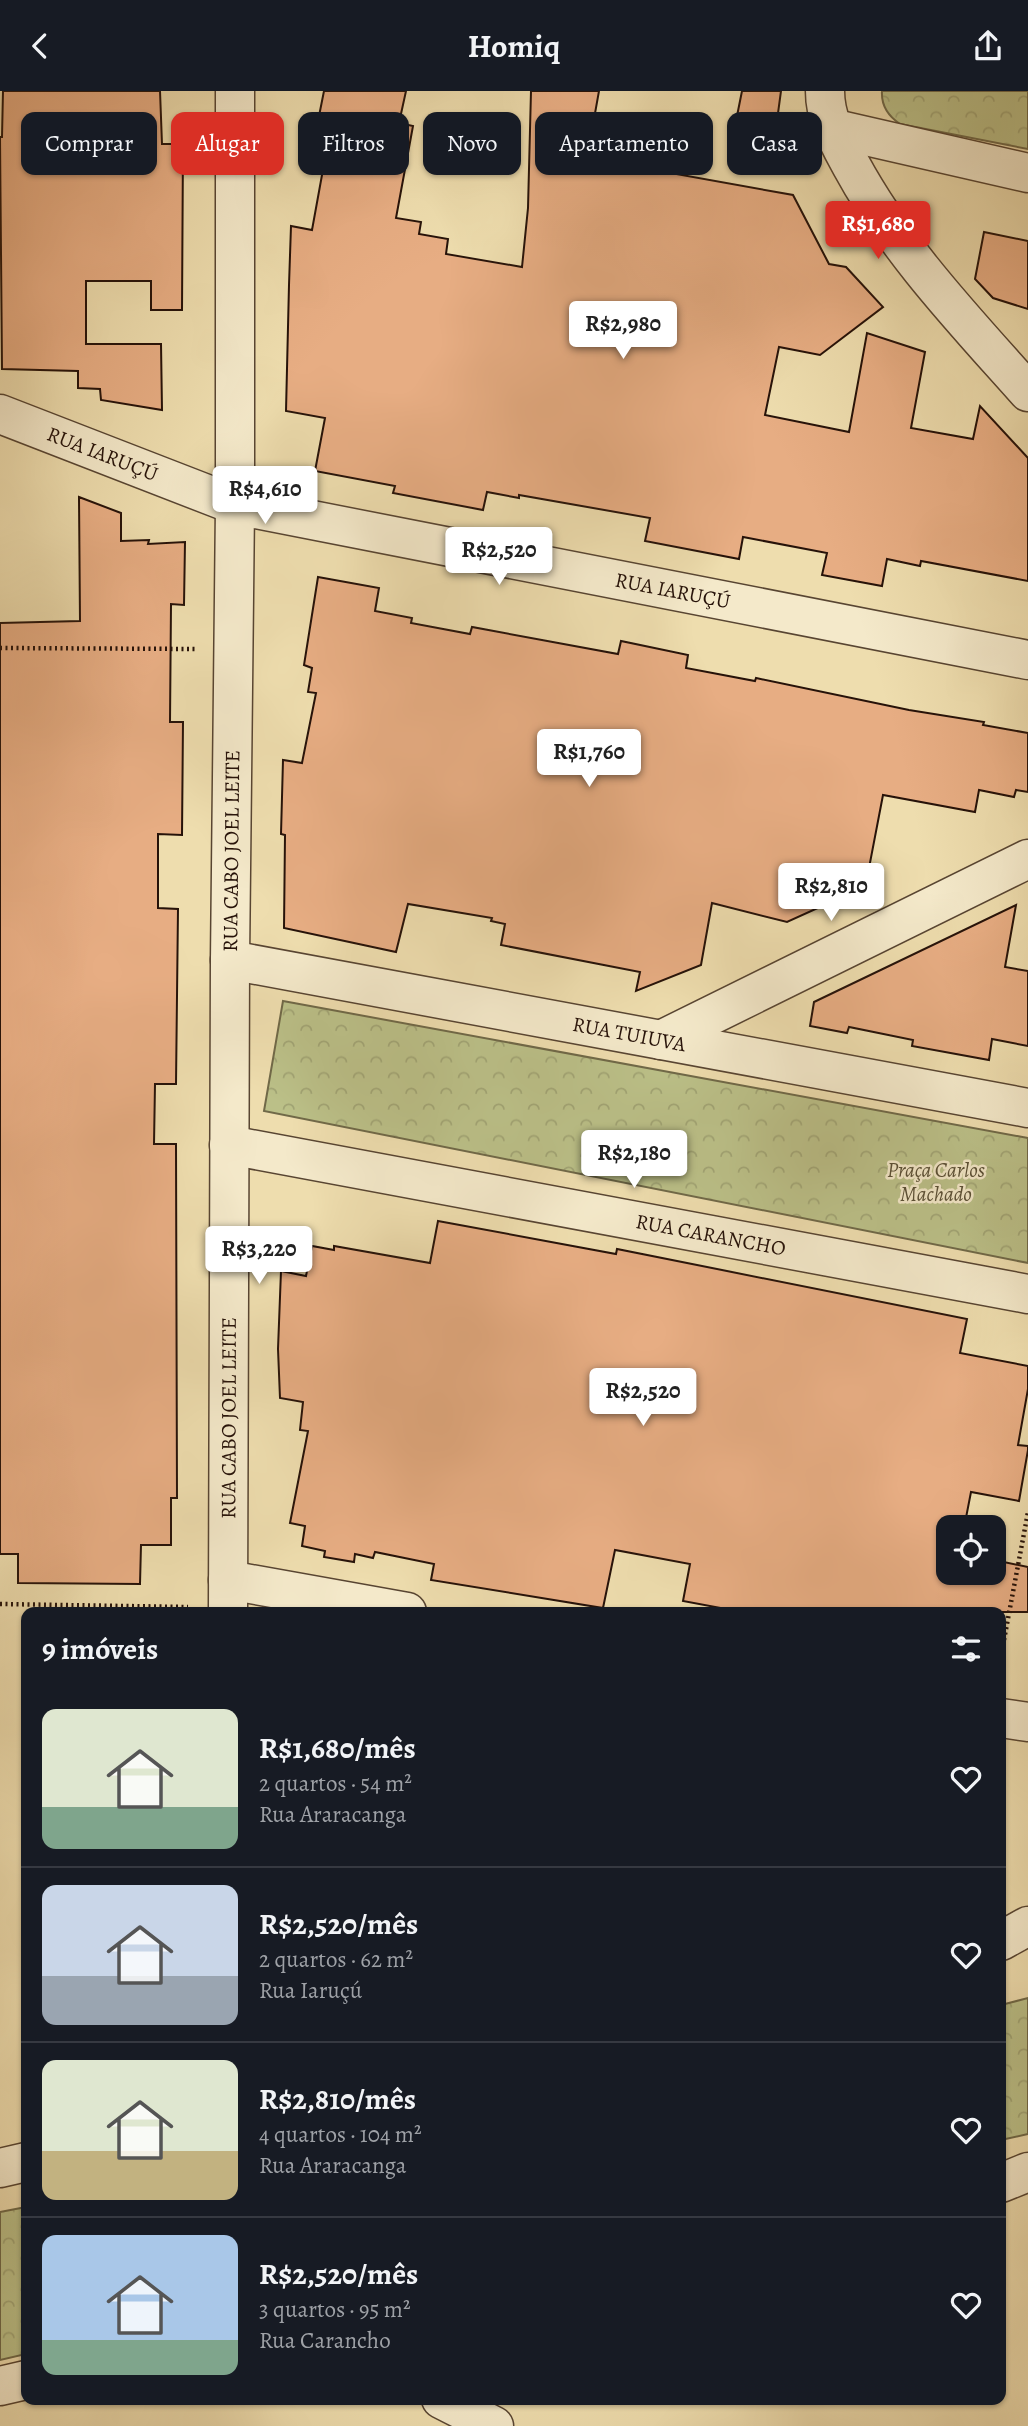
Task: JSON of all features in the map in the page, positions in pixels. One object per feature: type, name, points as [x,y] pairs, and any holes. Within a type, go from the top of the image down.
[{"type":"street","name":"RUA CABO JOEL LEITE","points":[[228,1600],[235,91]]},
{"type":"street","points":[[828,109],[1028,173]]},
{"type":"street","points":[[828,109],[870,200],[928,279],[1028,392]]},
{"type":"street","name":"RUA IARUÇÚ","points":[[0,414],[235,505],[1028,660]]},
{"type":"street","points":[[661,1040],[1028,859]]},
{"type":"street","name":"RUA TUIUVA","points":[[230,960],[1028,1108]]},
{"type":"street","name":"RUA CARANCHO","points":[[229,1145],[1028,1294]]},
{"type":"street","points":[[228,1600],[332,1607]]},
{"type":"street","points":[[1006,1719],[1028,1722]]},
{"type":"street","points":[[1006,1938],[1028,1926]]},
{"type":"street","points":[[0,2168],[21,2163]]},
{"type":"street","points":[[1006,2181],[1028,2172]]},
{"type":"street","points":[[0,2386],[21,2381]]},
{"type":"street","points":[[453,2405],[494,2426]]},
{"type":"path","points":[[0,648],[232,649]]},
{"type":"path","points":[[1006,1629],[1028,1512]]},
{"type":"path","points":[[0,1604],[228,1600]]},
{"type":"green space","points":[[882,91],[1028,91],[1028,149],[900,124],[886,110]]},
{"type":"green space","name":"Praça Carlos Machado","points":[[283,1001],[1028,1138],[1028,1263],[264,1111]]},
{"type":"green space","points":[[1028,1998],[1028,2134],[1006,2139],[1006,2004]]},
{"type":"green space","points":[[21,2208],[21,2355],[0,2360],[0,2212]]},
{"type":"building","points":[[3,91],[160,91],[162,144],[171,144],[171,175],[183,175],[182,310],[151,310],[151,281],[86,281],[86,344],[161,344],[162,410],[101,400],[100,389],[78,388],[78,371],[2,369]]},
{"type":"building","points":[[324,91],[406,91],[401,112],[320,112]]},
{"type":"building","points":[[531,91],[599,91],[595,112],[535,112],[535,175],[682,175],[793,195],[829,264],[846,267],[883,307],[820,355],[779,347],[765,415],[849,432],[867,333],[925,352],[911,428],[973,439],[980,406],[1028,458],[1028,581],[921,561],[920,566],[887,559],[882,586],[822,575],[827,553],[743,537],[739,559],[645,541],[650,518],[487,492],[483,510],[393,493],[395,486],[315,471],[325,418],[286,411],[291,226],[312,230],[322,175],[404,175],[396,218],[421,222],[419,234],[448,239],[446,254],[522,267],[528,208]]},
{"type":"building","points":[[742,91],[781,91],[778,112],[738,112]]},
{"type":"building","points":[[409,125],[413,126],[409,148]]},
{"type":"building","points":[[984,232],[1028,241],[1028,309],[993,298],[975,279]]},
{"type":"building","points":[[79,497],[121,513],[121,541],[149,540],[148,544],[185,542],[184,605],[171,604],[170,722],[183,722],[182,835],[158,834],[158,908],[178,909],[176,1084],[155,1084],[154,1144],[176,1144],[177,1498],[171,1498],[171,1545],[141,1545],[140,1584],[18,1583],[18,1554],[0,1554],[0,623],[80,621]]},
{"type":"building","points":[[318,577],[379,588],[375,611],[412,618],[411,623],[470,634],[472,627],[618,654],[621,641],[688,655],[686,668],[755,681],[756,678],[1028,733],[1028,792],[1016,790],[1014,797],[979,790],[975,812],[883,795],[869,868],[866,867],[862,888],[787,922],[712,903],[701,965],[636,991],[640,972],[501,945],[505,924],[491,921],[492,918],[408,904],[396,952],[284,928],[285,835],[281,834],[283,760],[302,763],[316,693],[308,692],[312,668],[304,665]]},
{"type":"building","points":[[1016,905],[1005,967],[1028,971],[1028,1046],[992,1039],[989,1060],[912,1046],[913,1040],[849,1027],[847,1033],[810,1026],[814,1002]]},
{"type":"building","points":[[438,1221],[616,1254],[617,1249],[967,1319],[960,1353],[1028,1366],[1028,1389],[1018,1445],[1028,1446],[1028,1450],[1019,1501],[971,1492],[967,1515],[936,1515],[936,1585],[1006,1585],[1006,1562],[1028,1567],[1028,1612],[1006,1612],[1006,1607],[715,1607],[683,1601],[690,1564],[615,1550],[603,1607],[597,1607],[431,1580],[434,1564],[375,1552],[373,1558],[355,1554],[354,1562],[324,1557],[325,1551],[302,1546],[305,1526],[290,1523],[308,1431],[300,1430],[303,1402],[280,1398],[278,1349],[281,1271],[306,1276],[312,1246],[334,1250],[334,1246],[430,1263]]}]
